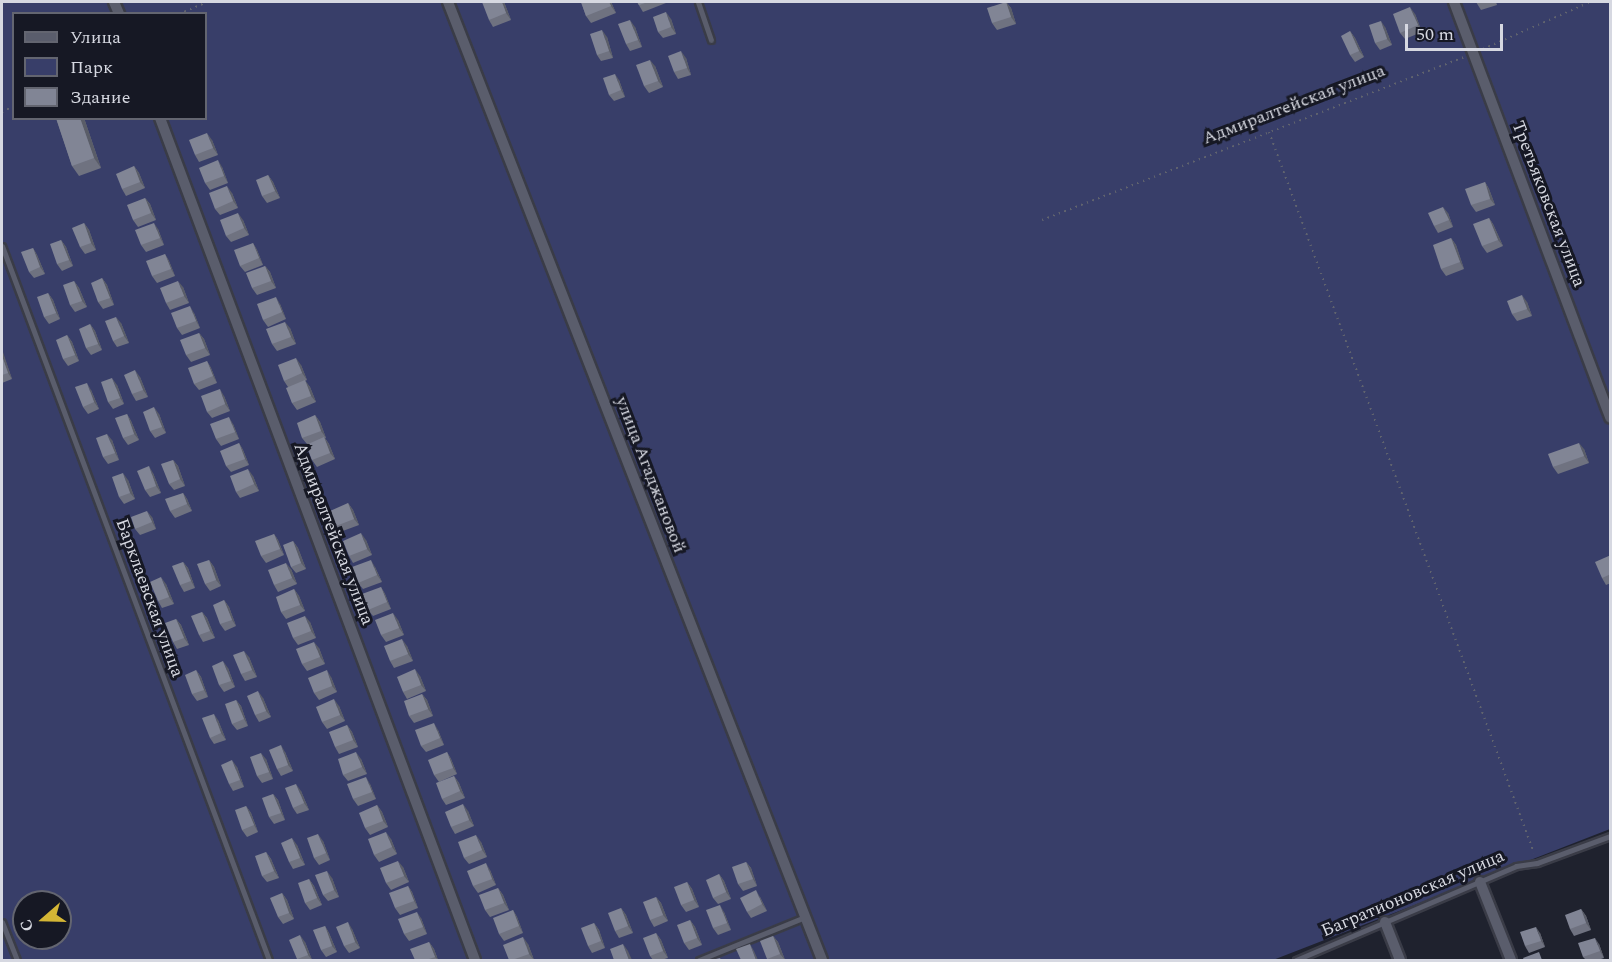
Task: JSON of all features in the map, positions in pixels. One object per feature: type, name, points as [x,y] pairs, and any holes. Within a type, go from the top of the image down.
[{"type":"street","name":"улица Агаджановой","points":[[448,2],[822,960]]},
{"type":"street","name":"Третьяковская улица","points":[[1454,2],[1611,418]]},
{"type":"street","name":"Адмиралтейская улица","points":[[161,120],[476,960]]},
{"type":"street","points":[[1480,882],[1511,960]]},
{"type":"street","points":[[1385,922],[1400,960]]},
{"type":"lane","points":[[698,2],[711,40]]},
{"type":"lane","name":"Барклаевская улица","points":[[2,246],[269,960]]},
{"type":"lane","name":"Багратионовская улица","points":[[1296,960],[1516,866],[1537,863],[1611,836]]},
{"type":"lane","points":[[699,960],[805,917]]},
{"type":"lane","points":[[2,922],[17,960]]},
{"type":"path","points":[[183,12],[207,2]]},
{"type":"path","name":"Адмиралтейская улица","points":[[1042,220],[1474,53],[1590,2]]},
{"type":"path","points":[[1269,132],[1537,863]]},
{"type":"green space","points":[[2,2],[1610,2],[1610,829],[1273,960],[2,960]]},
{"type":"building","points":[[482,2],[502,2],[506,13],[489,20]]},
{"type":"building","points":[[581,2],[609,2],[611,6],[586,16]]},
{"type":"building","points":[[1006,2],[1011,17],[992,23],[987,8]]},
{"type":"building","points":[[1410,7],[1418,25],[1400,33],[1393,14]]},
{"type":"building","points":[[666,12],[671,27],[658,32],[653,17]]},
{"type":"building","points":[[630,20],[638,40],[626,44],[618,24]]},
{"type":"building","points":[[1381,21],[1387,39],[1375,43],[1369,25]]},
{"type":"building","points":[[602,30],[609,51],[597,55],[590,34]]},
{"type":"building","points":[[1350,31],[1359,51],[1350,55],[1341,36]]},
{"type":"building","points":[[681,51],[687,68],[674,72],[668,56]]},
{"type":"building","points":[[650,60],[658,81],[644,86],[636,65]]},
{"type":"building","points":[[615,74],[621,90],[609,95],[603,78]]},
{"type":"building","points":[[57,120],[81,120],[94,158],[72,166]]},
{"type":"building","points":[[207,133],[213,148],[195,155],[189,140]]},
{"type":"building","points":[[218,160],[224,176],[205,183],[199,168]]},
{"type":"building","points":[[134,166],[140,182],[122,189],[116,174]]},
{"type":"building","points":[[268,175],[275,191],[262,196],[256,180]]},
{"type":"building","points":[[1485,182],[1490,199],[1471,205],[1465,189]]},
{"type":"building","points":[[227,186],[233,201],[215,209],[209,193]]},
{"type":"building","points":[[145,198],[151,213],[133,220],[127,205]]},
{"type":"building","points":[[1443,207],[1449,220],[1434,226],[1428,213]]},
{"type":"building","points":[[238,213],[244,228],[226,236],[220,220]]},
{"type":"building","points":[[1489,218],[1498,240],[1482,246],[1473,224]]},
{"type":"building","points":[[84,223],[91,243],[80,247],[72,228]]},
{"type":"building","points":[[154,223],[160,238],[141,245],[135,230]]},
{"type":"building","points":[[1451,238],[1460,262],[1441,269],[1433,245]]},
{"type":"building","points":[[61,240],[69,260],[57,264],[50,244]]},
{"type":"building","points":[[253,243],[259,258],[240,266],[234,250]]},
{"type":"building","points":[[33,248],[40,267],[29,272],[21,252]]},
{"type":"building","points":[[165,254],[171,269],[152,276],[146,261]]},
{"type":"building","points":[[265,266],[271,281],[252,288],[246,273]]},
{"type":"building","points":[[102,278],[110,298],[98,302],[91,283]]},
{"type":"building","points":[[74,281],[82,301],[70,305],[63,285]]},
{"type":"building","points":[[178,281],[184,296],[166,303],[160,288]]},
{"type":"building","points":[[48,293],[56,313],[44,317],[37,297]]},
{"type":"building","points":[[1522,295],[1527,309],[1512,314],[1507,301]]},
{"type":"building","points":[[276,297],[282,312],[263,320],[257,304]]},
{"type":"building","points":[[190,306],[196,321],[177,328],[171,313]]},
{"type":"building","points":[[116,317],[124,336],[113,341],[105,321]]},
{"type":"building","points":[[285,322],[291,337],[272,344],[266,329]]},
{"type":"building","points":[[90,324],[98,344],[86,348],[79,329]]},
{"type":"building","points":[[199,333],[205,348],[186,355],[180,340]]},
{"type":"building","points":[[67,335],[75,355],[63,359],[56,340]]},
{"type":"building","points":[[2,356],[8,373],[2,375]]},
{"type":"building","points":[[296,358],[302,373],[284,381],[278,365]]},
{"type":"building","points":[[207,361],[213,376],[194,384],[188,368]]},
{"type":"building","points":[[135,370],[143,390],[132,394],[124,375]]},
{"type":"building","points":[[112,378],[120,398],[108,402],[101,382]]},
{"type":"building","points":[[305,380],[311,396],[292,403],[286,388]]},
{"type":"building","points":[[87,383],[94,402],[83,407],[75,387]]},
{"type":"building","points":[[220,389],[225,404],[207,412],[201,396]]},
{"type":"building","points":[[154,407],[162,427],[150,431],[143,412]]},
{"type":"building","points":[[127,414],[134,434],[123,438],[115,418]]},
{"type":"building","points":[[315,415],[321,431],[302,438],[297,423]]},
{"type":"building","points":[[229,417],[235,432],[216,439],[210,424]]},
{"type":"building","points":[[107,434],[115,453],[103,457],[96,438]]},
{"type":"building","points":[[324,437],[330,453],[312,460],[306,445]]},
{"type":"building","points":[[239,443],[245,459],[226,466],[220,451]]},
{"type":"building","points":[[1579,443],[1584,456],[1553,467],[1548,454]]},
{"type":"building","points":[[173,460],[180,479],[169,484],[161,464]]},
{"type":"building","points":[[149,466],[156,486],[145,490],[137,471]]},
{"type":"building","points":[[248,469],[254,484],[236,492],[230,476]]},
{"type":"building","points":[[123,473],[130,493],[119,497],[112,477]]},
{"type":"building","points":[[183,493],[187,504],[170,511],[165,499]]},
{"type":"building","points":[[348,503],[354,519],[336,526],[330,511]]},
{"type":"building","points":[[147,511],[152,522],[135,529],[131,517]]},
{"type":"building","points":[[361,533],[367,549],[349,556],[343,541]]},
{"type":"building","points":[[274,534],[280,549],[261,556],[255,541]]},
{"type":"building","points":[[293,541],[301,563],[291,567],[283,545]]},
{"type":"building","points":[[1611,555],[1611,574],[1602,578],[1595,562]]},
{"type":"building","points":[[209,560],[216,580],[205,584],[197,564]]},
{"type":"building","points":[[371,560],[377,575],[358,583],[352,567]]},
{"type":"building","points":[[183,562],[191,581],[180,585],[172,566]]},
{"type":"building","points":[[286,563],[292,578],[274,585],[268,570]]},
{"type":"building","points":[[161,577],[169,597],[158,601],[150,582]]},
{"type":"building","points":[[381,587],[387,602],[368,610],[362,594]]},
{"type":"building","points":[[294,589],[300,605],[281,612],[276,597]]},
{"type":"building","points":[[224,600],[232,620],[220,624],[213,605]]},
{"type":"building","points":[[202,612],[210,631],[199,635],[191,616]]},
{"type":"building","points":[[393,613],[399,628],[381,635],[375,620]]},
{"type":"building","points":[[305,616],[311,631],[293,638],[287,623]]},
{"type":"building","points":[[176,619],[184,638],[173,642],[165,623]]},
{"type":"building","points":[[402,639],[408,654],[390,661],[384,646]]},
{"type":"building","points":[[314,642],[320,657],[302,664],[296,649]]},
{"type":"building","points":[[244,651],[252,670],[241,674],[233,655]]},
{"type":"building","points":[[223,661],[231,681],[219,685],[212,666]]},
{"type":"building","points":[[415,669],[421,685],[403,692],[397,677]]},
{"type":"building","points":[[196,670],[204,690],[192,694],[185,675]]},
{"type":"building","points":[[327,670],[332,686],[314,693],[308,678]]},
{"type":"building","points":[[258,691],[266,711],[255,715],[247,696]]},
{"type":"building","points":[[422,694],[428,709],[409,716],[404,701]]},
{"type":"building","points":[[334,699],[340,715],[322,722],[316,707]]},
{"type":"building","points":[[236,700],[244,719],[232,724],[225,704]]},
{"type":"building","points":[[214,714],[221,733],[210,738],[202,718]]},
{"type":"building","points":[[434,723],[440,738],[421,746],[415,730]]},
{"type":"building","points":[[347,725],[353,740],[335,747],[329,732]]},
{"type":"building","points":[[281,745],[288,765],[277,769],[269,750]]},
{"type":"building","points":[[356,752],[362,767],[343,775],[338,759]]},
{"type":"building","points":[[447,752],[453,768],[434,775],[428,760]]},
{"type":"building","points":[[261,753],[269,772],[257,776],[250,757]]},
{"type":"building","points":[[232,760],[240,780],[229,784],[221,765]]},
{"type":"building","points":[[454,776],[460,791],[442,799],[436,783]]},
{"type":"building","points":[[366,777],[372,792],[353,799],[347,784]]},
{"type":"building","points":[[296,784],[304,803],[293,808],[285,788]]},
{"type":"building","points":[[273,794],[281,813],[269,817],[262,798]]},
{"type":"building","points":[[463,804],[469,820],[451,827],[445,812]]},
{"type":"building","points":[[377,805],[383,821],[365,828],[359,813]]},
{"type":"building","points":[[246,806],[254,825],[242,830],[235,810]]},
{"type":"building","points":[[386,832],[392,847],[374,855],[368,839]]},
{"type":"building","points":[[318,834],[326,853],[314,858],[307,838]]},
{"type":"building","points":[[476,835],[482,850],[464,858],[458,842]]},
{"type":"building","points":[[292,838],[300,858],[289,862],[281,843]]},
{"type":"building","points":[[266,852],[274,871],[262,876],[255,856]]},
{"type":"building","points":[[398,861],[404,876],[386,883],[380,868]]},
{"type":"building","points":[[746,862],[753,879],[738,884],[732,867]]},
{"type":"building","points":[[486,863],[492,879],[473,886],[467,871]]},
{"type":"building","points":[[327,871],[334,890],[323,895],[315,875]]},
{"type":"building","points":[[719,874],[726,892],[713,898],[706,880]]},
{"type":"building","points":[[309,879],[317,898],[305,903],[298,883]]},
{"type":"building","points":[[687,882],[694,900],[681,905],[674,887]]},
{"type":"building","points":[[408,886],[414,901],[395,908],[389,893]]},
{"type":"building","points":[[498,888],[504,903],[485,910],[479,895]]},
{"type":"building","points":[[756,890],[762,904],[747,912],[740,898]]},
{"type":"building","points":[[282,893],[289,913],[278,917],[270,898]]},
{"type":"building","points":[[656,897],[663,915],[650,920],[643,902]]},
{"type":"building","points":[[720,905],[727,923],[713,928],[706,910]]},
{"type":"building","points":[[621,908],[628,926],[615,931],[608,913]]},
{"type":"building","points":[[1581,909],[1586,923],[1570,929],[1565,915]]},
{"type":"building","points":[[513,910],[519,926],[499,934],[493,918]]},
{"type":"building","points":[[417,912],[423,927],[404,934],[398,919]]},
{"type":"building","points":[[690,920],[697,938],[684,943],[677,925]]},
{"type":"building","points":[[348,922],[355,942],[344,946],[336,927]]},
{"type":"building","points":[[594,923],[601,941],[588,946],[581,928]]},
{"type":"building","points":[[325,926],[332,946],[321,950],[313,930]]},
{"type":"building","points":[[1536,927],[1541,941],[1525,946],[1520,932]]},
{"type":"building","points":[[656,933],[663,951],[650,956],[643,938]]},
{"type":"building","points":[[300,935],[308,955],[297,959],[289,940]]},
{"type":"building","points":[[773,936],[780,954],[767,959],[760,941]]},
{"type":"building","points":[[523,937],[529,954],[509,960],[503,945]]},
{"type":"building","points":[[1595,938],[1600,951],[1583,957],[1578,943]]},
{"type":"building","points":[[429,942],[435,957],[415,960],[410,949]]},
{"type":"building","points":[[623,944],[629,960],[614,960],[610,949]]},
{"type":"building","points":[[750,944],[756,960],[741,960],[736,949]]},
{"type":"building","points":[[1539,952],[1542,960],[1524,960],[1523,958]]}]
